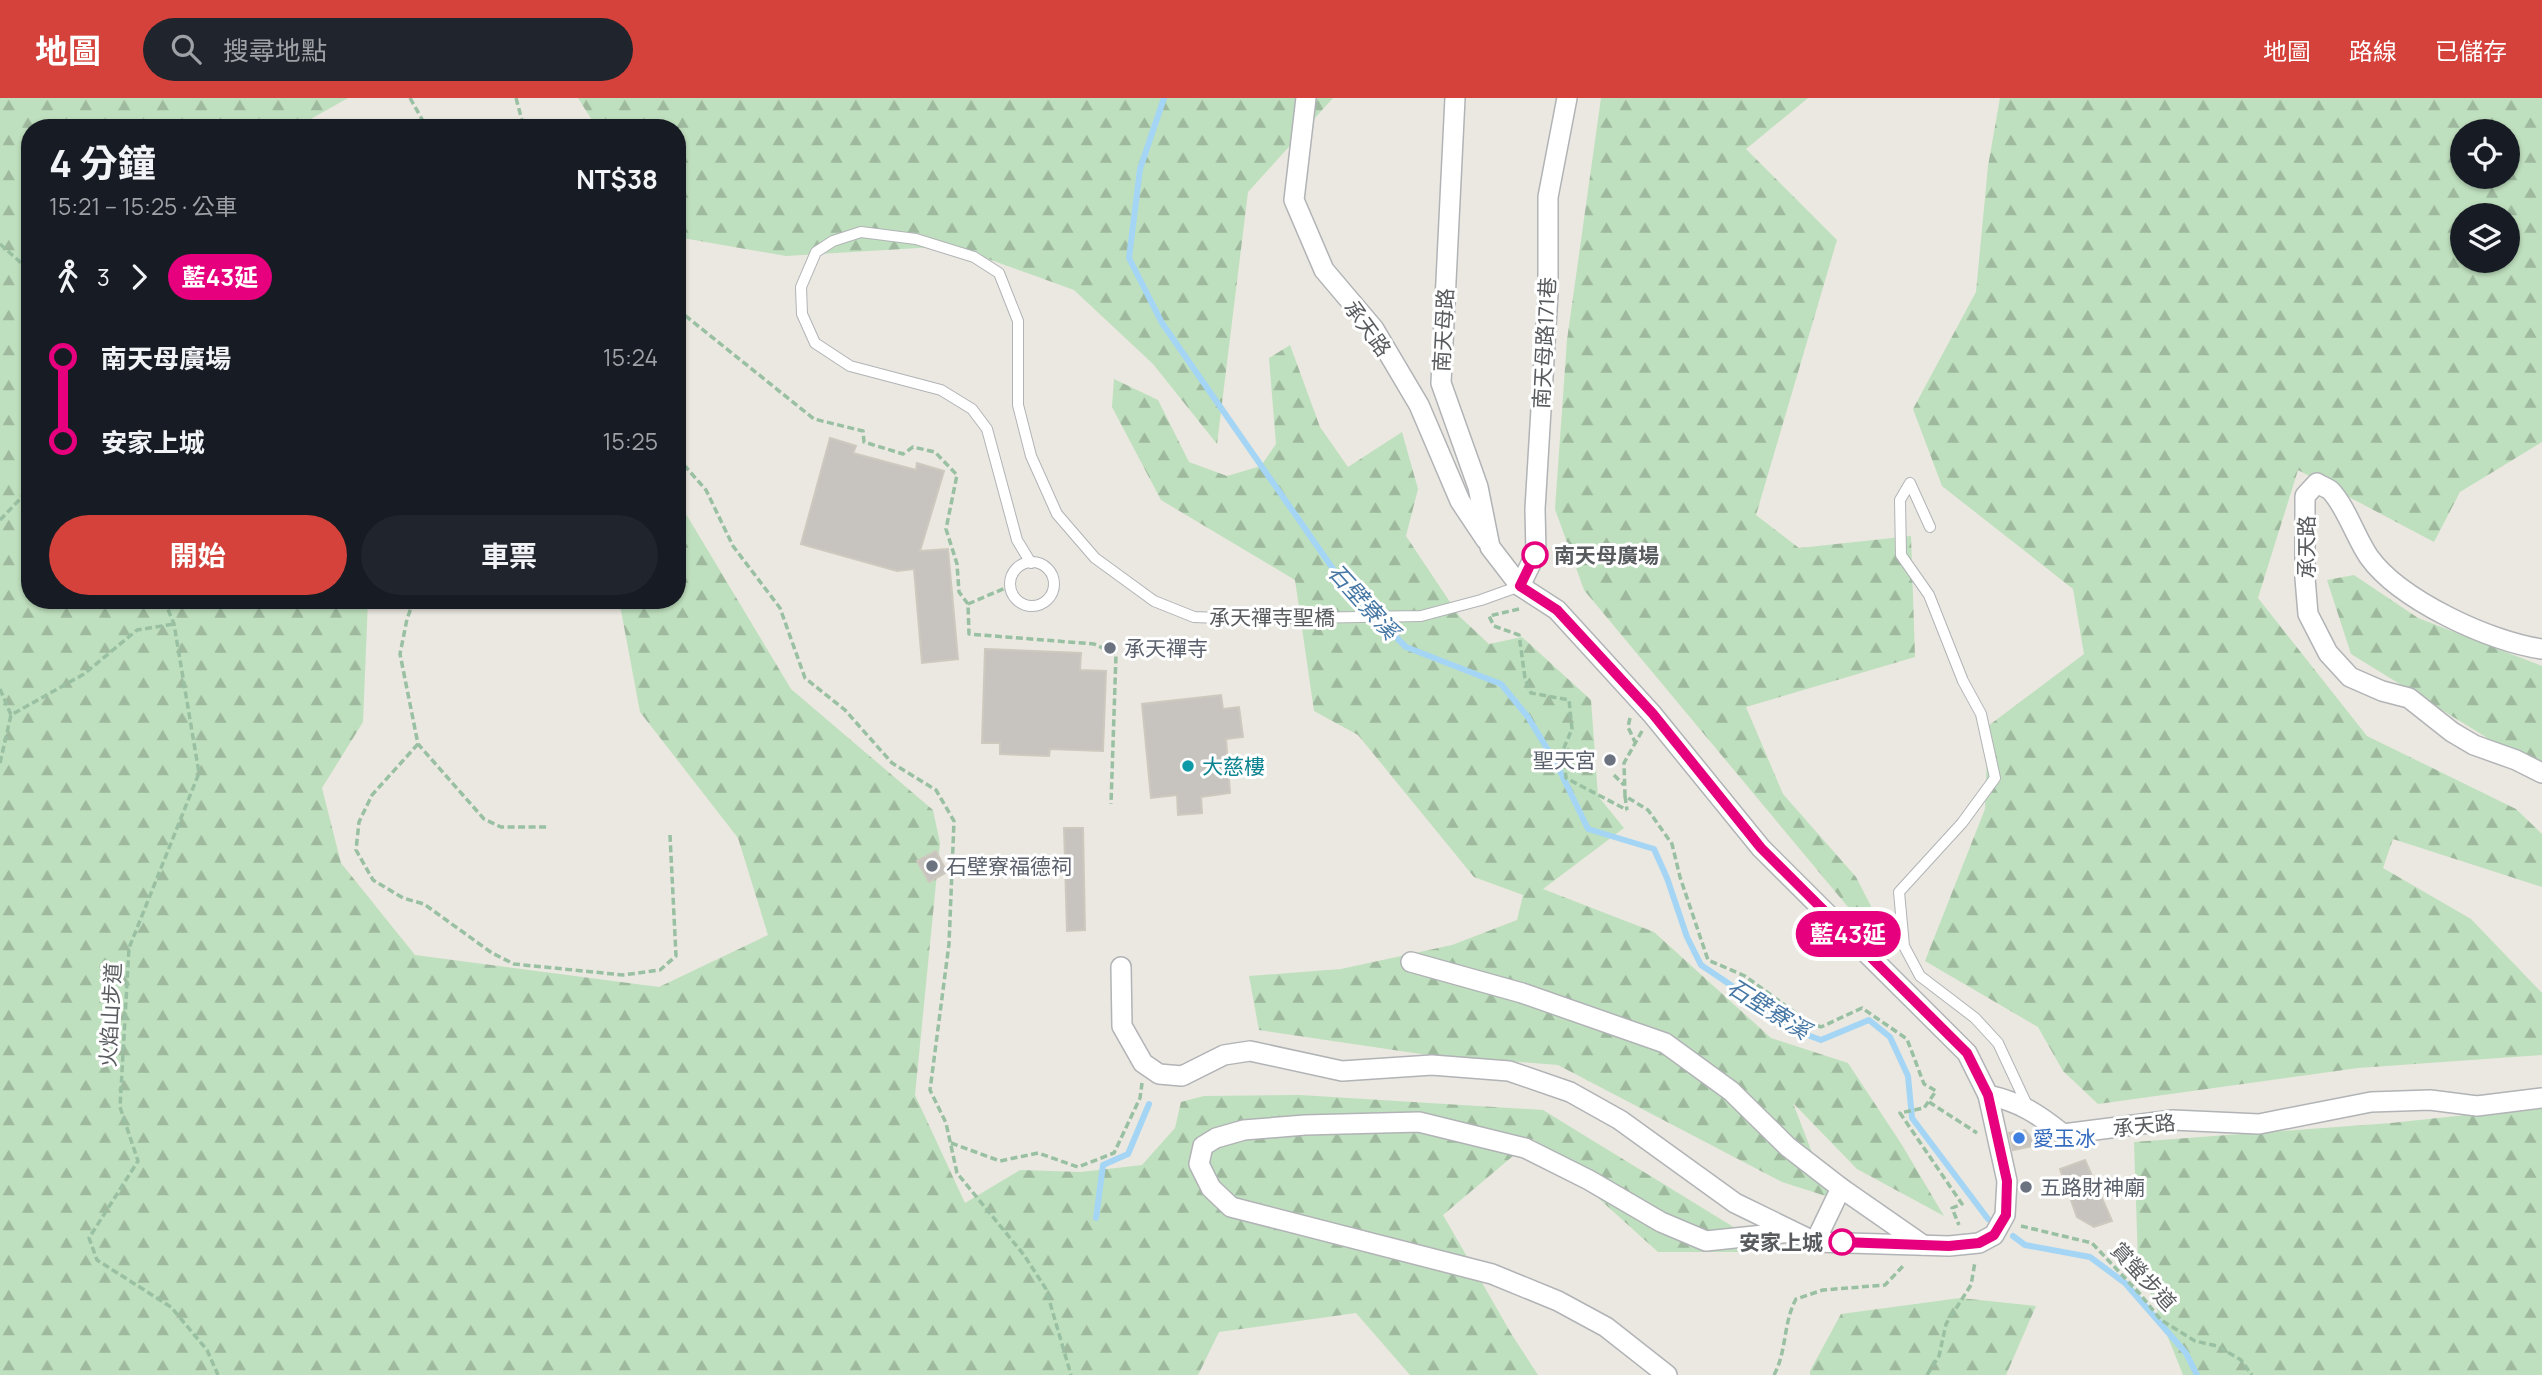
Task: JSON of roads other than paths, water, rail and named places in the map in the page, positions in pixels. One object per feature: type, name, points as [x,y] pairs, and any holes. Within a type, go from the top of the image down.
[{"type":"street","name":"承天路","points":[[1306,98],[1294,200],[1324,270],[1374,329],[1419,405],[1460,501],[1490,547]]},
{"type":"street","name":"南天母路","points":[[1455,98],[1441,383],[1478,487],[1490,547],[1520,586]]},
{"type":"street","name":"南天母路171巷","points":[[1520,586],[1536,552],[1535,509],[1548,293],[1548,197],[1567,98]]},
{"type":"street","name":"承天路","points":[[2542,649],[2527,647],[2492,635],[2426,606],[2389,580],[2369,556],[2330,490],[2317,483],[2305,496],[2308,614],[2328,653],[2350,677],[2382,691],[2409,698],[2452,732],[2474,745],[2516,760],[2542,773]]},
{"type":"street","points":[[1121,967],[1122,1026],[1143,1063],[1158,1074],[1182,1076],[1224,1055],[1250,1051],[1342,1070],[1432,1065],[1509,1071],[1570,1092],[1620,1120],[1735,1203],[1815,1242],[1949,1246],[1979,1243],[1994,1235],[2006,1215],[2007,1181],[1988,1095],[1967,1053],[1761,848],[1653,714],[1557,610],[1520,586]]},
{"type":"street","points":[[1411,962],[1522,993],[1665,1043],[1731,1091],[1788,1147],[1923,1245]]},
{"type":"street","name":"承天路","points":[[1988,1095],[2012,1100],[2063,1134],[2173,1120],[2259,1124],[2371,1102],[2431,1100],[2477,1106],[2542,1098]]},
{"type":"street","points":[[1667,1375],[1606,1327],[1558,1301],[1492,1274],[1231,1207],[1211,1188],[1199,1164],[1203,1146],[1216,1138],[1244,1130],[1305,1125],[1419,1122],[1525,1148],[1589,1180],[1661,1222],[1706,1241],[1792,1232]]},
{"type":"street","points":[[1815,1242],[1841,1188]]},
{"type":"lane","name":"承天禪寺聖橋","points":[[1031,562],[1017,540],[987,429],[972,409],[941,390],[850,366],[815,343],[802,314],[802,287],[816,252],[833,241],[861,232],[916,239],[974,257],[999,273],[1018,321],[1018,405],[1031,456],[1057,514],[1096,558],[1154,601],[1194,617],[1242,620],[1421,615],[1481,600],[1520,586]]},
{"type":"lane","points":[[1930,527],[1910,483],[1900,500],[1901,555],[1929,595],[1963,681],[1981,714],[1995,778],[1962,823],[1899,892],[1904,946],[1920,976],[1975,1018],[1998,1043],[2029,1109]]},
{"type":"lane","points":[[1031,562],[1045,566],[1053,578],[1053,592],[1044,603],[1029,606],[1016,600],[1010,586],[1013,573],[1031,562]]},
{"type":"waterway","name":"石壁寮溪","points":[[1164,98],[1140,169],[1129,258],[1162,323],[1347,589],[1406,647],[1501,684],[1528,717],[1557,765],[1588,829],[1654,849],[1687,937],[1701,965],[1802,1033],[1821,1040],[1869,1020],[1890,1037],[1908,1076],[1912,1118],[1988,1219]]},
{"type":"waterway","points":[[1096,1218],[1103,1165],[1128,1154],[1149,1104]]},
{"type":"waterway","name":"石壁寮溪","points":[[2013,1236],[2025,1245],[2090,1257],[2125,1283],[2186,1353],[2197,1375]]},
{"type":"place","name":"南天母廣場","points":[[1535,555]]},
{"type":"place","name":"承天禪寺","points":[[1110,648]]},
{"type":"place","name":"聖天宮","points":[[1610,760]]},
{"type":"place","name":"大慈樓","points":[[1188,766]]},
{"type":"place","name":"石壁寮福德祠","points":[[932,866]]},
{"type":"place","name":"愛玉冰","points":[[2019,1138]]},
{"type":"place","name":"五路財神廟","points":[[2026,1187]]},
{"type":"place","name":"安家上城","points":[[1842,1242]]}]
